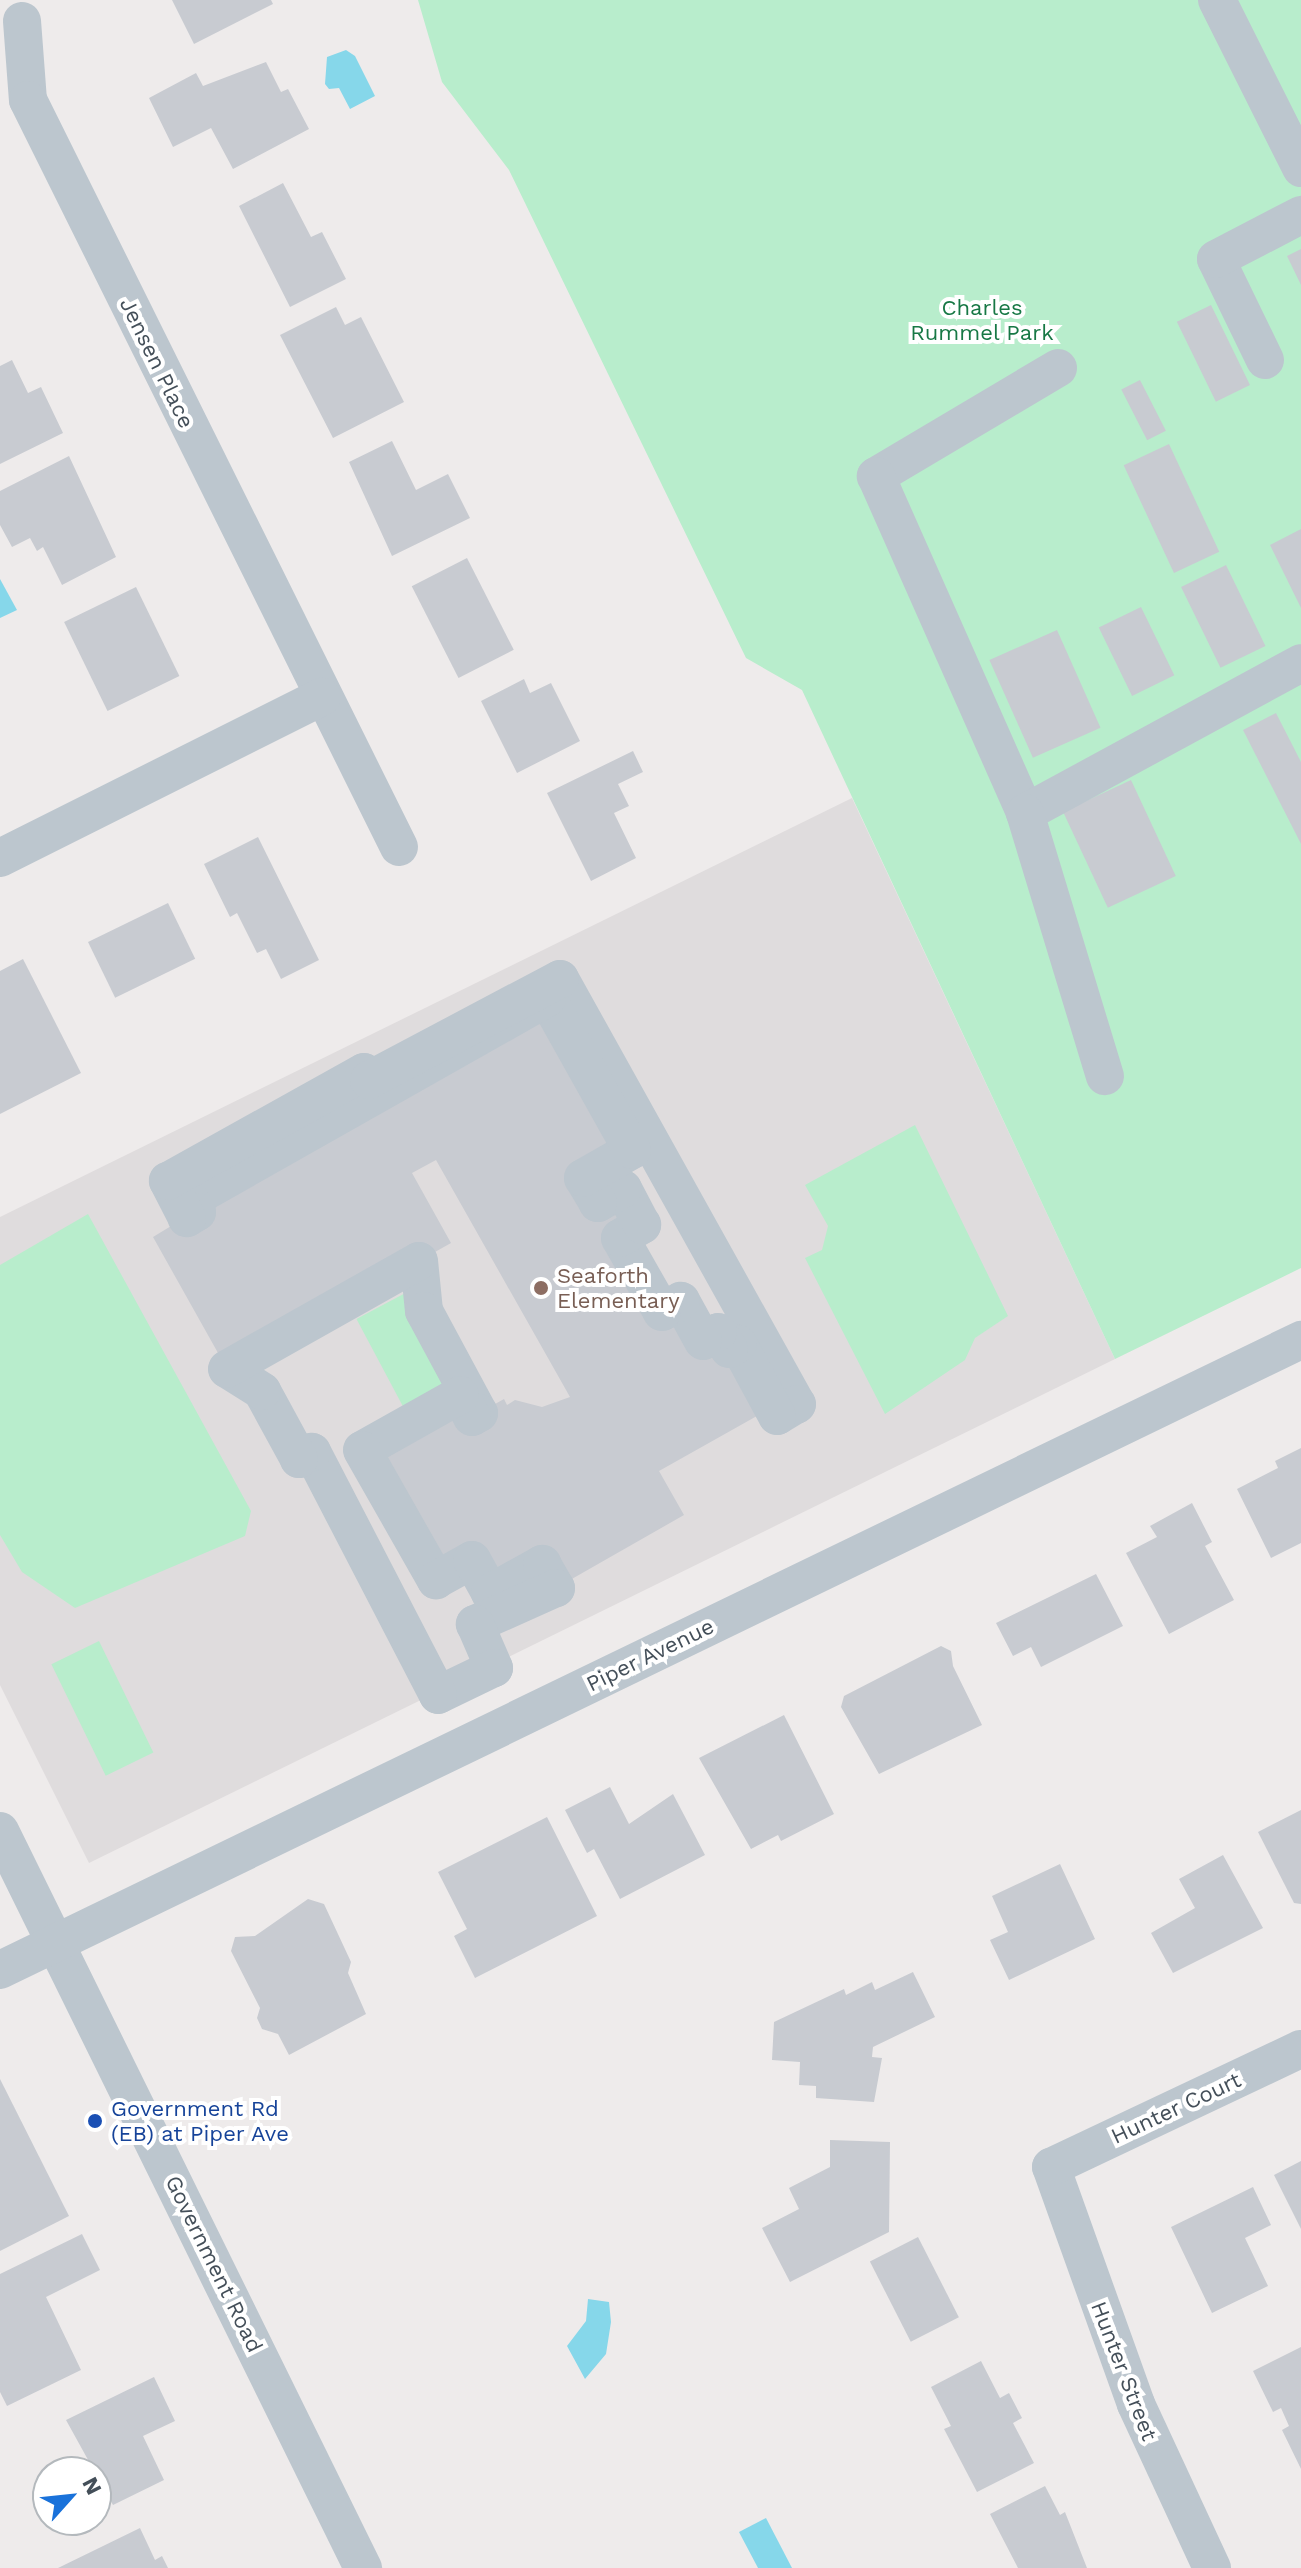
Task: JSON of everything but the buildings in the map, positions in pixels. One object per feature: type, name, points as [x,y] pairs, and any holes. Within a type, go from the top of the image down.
[{"type":"street","points":[[1217,0],[1301,168]]},
{"type":"street","name":"Jensen Place","points":[[22,21],[28,100],[399,847]]},
{"type":"street","points":[[1265,360],[1216,259],[1301,215]]},
{"type":"street","points":[[1058,368],[876,476],[1025,813],[1105,1076]]},
{"type":"street","points":[[1025,813],[1301,663]]},
{"type":"street","points":[[0,858],[322,697]]},
{"type":"street","points":[[560,979],[797,1404],[777,1416],[738,1344],[729,1349],[718,1332],[703,1341],[681,1301],[662,1312],[620,1238],[642,1225],[623,1189],[598,1203],[583,1178],[632,1150],[547,998],[190,1200],[197,1212],[187,1218],[168,1181],[364,1072],[369,1080],[560,979]]},
{"type":"street","points":[[419,1261],[424,1311],[479,1413],[472,1417],[460,1395],[362,1450],[436,1580],[472,1560],[490,1593],[542,1564],[556,1588],[475,1624],[494,1668],[438,1695],[312,1452],[299,1459],[262,1391],[227,1369],[419,1261]]},
{"type":"street","name":"Piper Avenue","points":[[0,1970],[1301,1340]]},
{"type":"street","name":"Government Road","points":[[0,1831],[363,2568]]},
{"type":"street","name":"Hunter Court","points":[[1051,2167],[1301,2049]]},
{"type":"street","name":"Hunter Street","points":[[1051,2167],[1136,2404],[1212,2568]]},
{"type":"shaded area","name":"Seaforth Elementary","points":[[852,798],[1115,1359],[89,1863],[0,1685],[0,1217]]},
{"type":"green space","name":"Charles Rummel Park","points":[[418,0],[1301,0],[1301,1268],[1115,1359],[802,690],[746,658],[509,170],[442,82]]},
{"type":"green space","points":[[915,1125],[1008,1316],[975,1338],[965,1360],[885,1414],[805,1258],[822,1250],[828,1226],[805,1185]]},
{"type":"green space","points":[[88,1214],[251,1511],[245,1536],[75,1608],[22,1572],[0,1535],[0,1265]]},
{"type":"green space","points":[[413,1289],[466,1389],[410,1419],[356,1319]]},
{"type":"green space","points":[[99,1641],[153,1752],[106,1776],[51,1664]]},
{"type":"water","points":[[346,50],[355,56],[375,96],[350,109],[339,88],[329,89],[325,84],[327,57]]},
{"type":"water","points":[[0,579],[17,610],[0,618]]},
{"type":"water","points":[[588,2299],[609,2302],[611,2322],[606,2354],[585,2379],[567,2346],[586,2321]]},
{"type":"water","points":[[766,2518],[792,2568],[758,2568],[739,2532]]},
{"type":"place","name":"Seaforth Elementary","points":[[541,1288]]},
{"type":"place","name":"Government Rd (EB) at Piper Ave","points":[[95,2121]]}]
